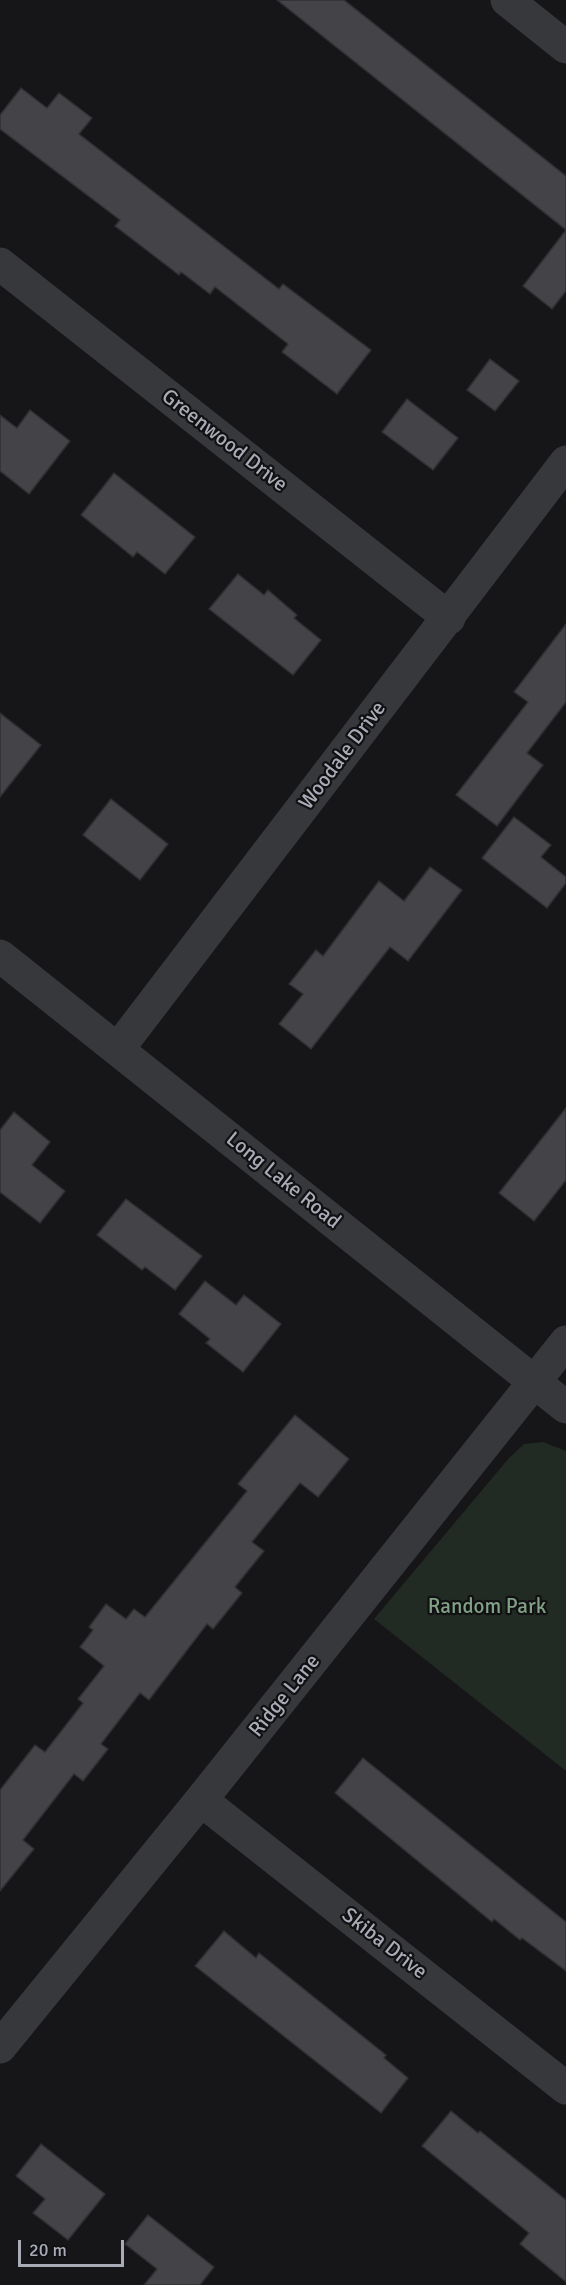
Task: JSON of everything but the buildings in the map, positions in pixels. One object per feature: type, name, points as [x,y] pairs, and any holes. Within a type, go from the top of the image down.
[{"type":"street","points":[[507,0],[566,47]]},
{"type":"street","name":"Greenwood Drive","points":[[0,264],[449,618]]},
{"type":"street","name":"Woodale Drive","points":[[118,1049],[566,462]]},
{"type":"street","name":"Long Lake Road","points":[[0,956],[566,1407]]},
{"type":"street","name":"Ridge Lane","points":[[0,2047],[201,1800],[566,1342]]},
{"type":"street","name":"Skiba Drive","points":[[201,1800],[566,2088]]},
{"type":"green space","name":"Random Park","points":[[543,1442],[566,1451],[566,1771],[374,1619],[509,1458],[524,1444]]}]
